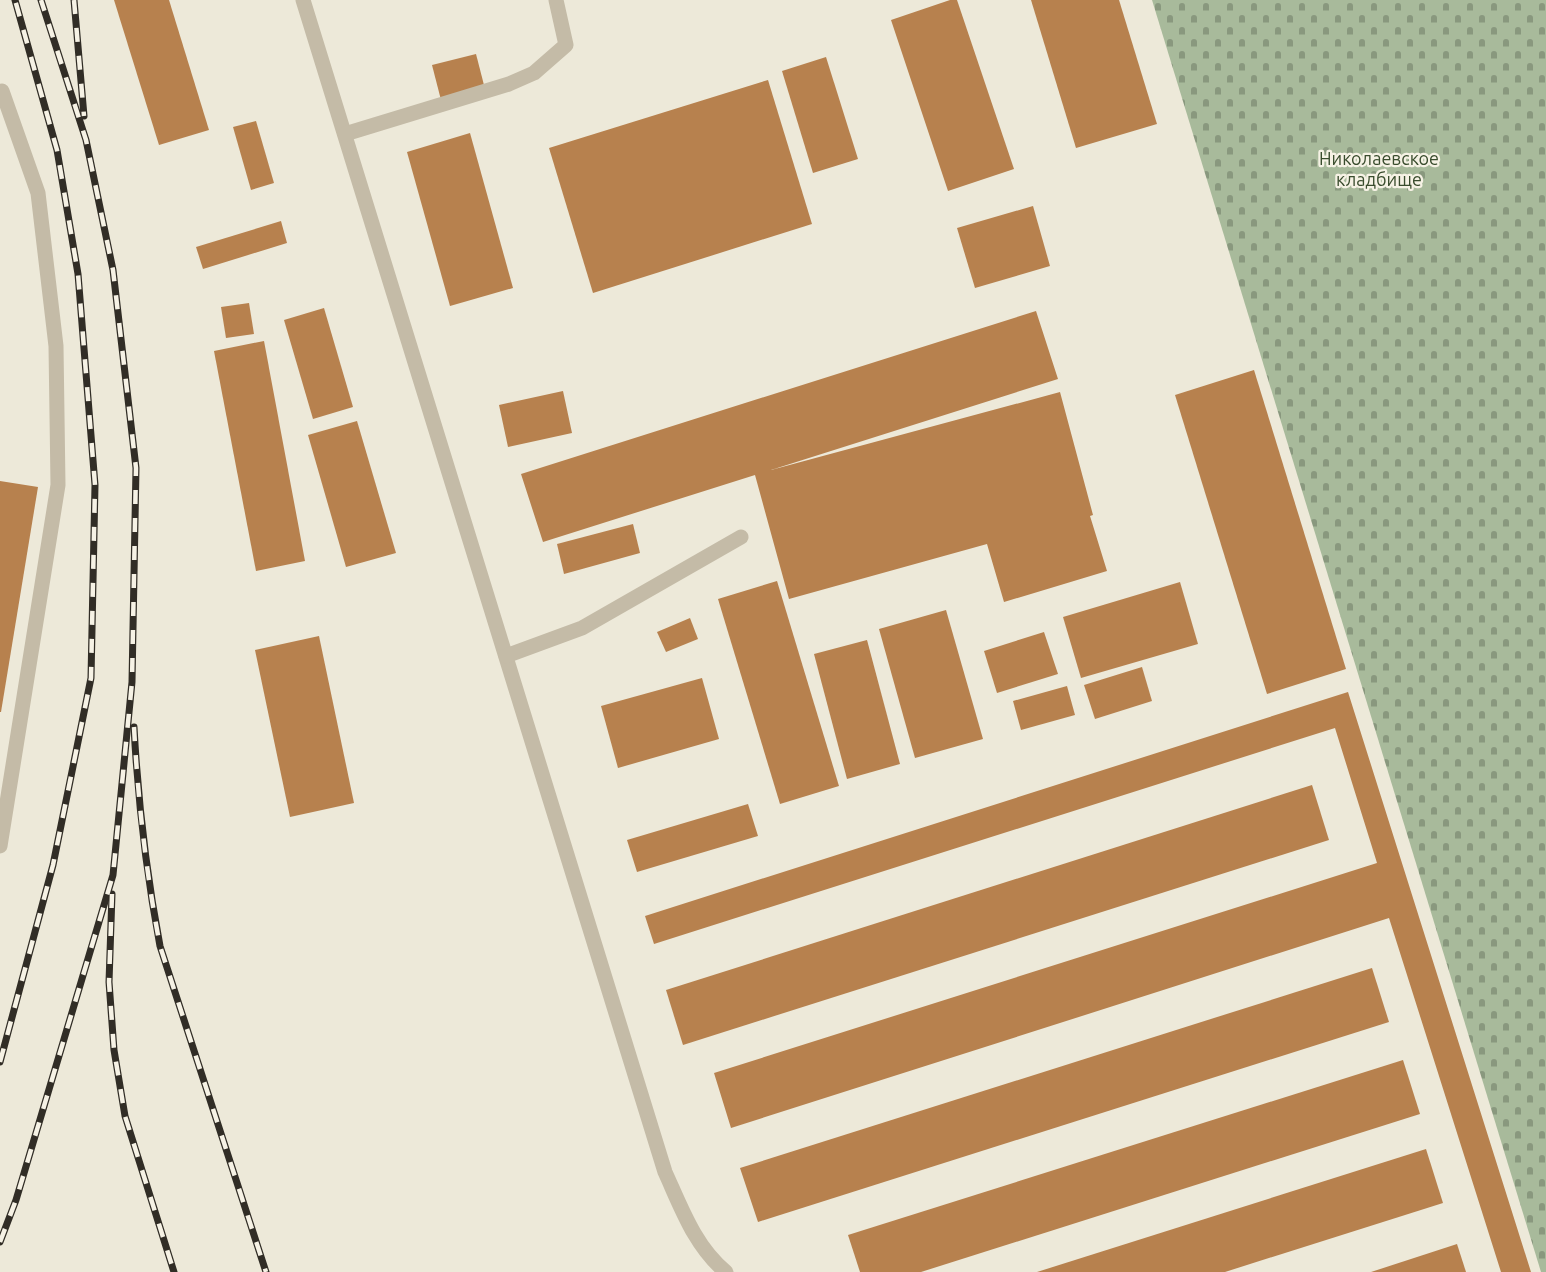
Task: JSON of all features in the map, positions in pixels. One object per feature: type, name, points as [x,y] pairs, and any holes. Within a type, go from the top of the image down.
[{"type":"street","points":[[303,0],[665,1172],[690,1228],[718,1266],[726,1272]]},
{"type":"street","points":[[345,135],[509,84],[534,73],[566,45],[556,0]]},
{"type":"street","points":[[0,846],[58,485],[56,346],[38,193],[2,91]]},
{"type":"street","points":[[506,656],[582,628],[741,537]]},
{"type":"green space","name":"Николаевское кладбище","points":[[1152,0],[1546,0],[1546,1272],[1541,1272]]},
{"type":"building","points":[[114,0],[169,0],[209,130],[159,145]]},
{"type":"building","points":[[950,0],[957,0],[1014,169],[948,191],[891,20]]},
{"type":"building","points":[[1031,0],[1119,0],[1157,124],[1076,148]]},
{"type":"building","points":[[476,54],[485,89],[441,100],[432,65]]},
{"type":"building","points":[[826,57],[858,159],[813,173],[782,71]]},
{"type":"building","points":[[768,80],[812,224],[593,293],[549,148]]},
{"type":"building","points":[[256,121],[274,183],[251,190],[233,127]]},
{"type":"building","points":[[470,133],[513,288],[450,306],[407,152]]},
{"type":"building","points":[[1033,206],[1050,266],[975,288],[957,228]]},
{"type":"building","points":[[281,221],[287,243],[203,269],[196,247]]},
{"type":"building","points":[[249,303],[254,334],[226,338],[221,307]]},
{"type":"building","points":[[324,308],[353,407],[313,419],[284,320]]},
{"type":"building","points":[[1036,311],[1058,379],[771,470],[1060,392],[1093,515],[1090,516],[1107,571],[1004,602],[987,544],[789,599],[755,475],[543,542],[521,474]]},
{"type":"building","points":[[264,341],[305,561],[256,571],[214,351]]},
{"type":"building","points":[[1254,370],[1346,669],[1267,694],[1175,395]]},
{"type":"building","points":[[563,391],[572,433],[508,447],[499,405]]},
{"type":"building","points":[[357,421],[396,553],[346,567],[308,435]]},
{"type":"building","points":[[0,481],[38,487],[1,712],[0,712]]},
{"type":"building","points":[[633,524],[640,553],[564,574],[557,544]]},
{"type":"building","points":[[777,581],[839,786],[780,804],[718,599]]},
{"type":"building","points":[[1180,582],[1198,644],[1081,678],[1063,617]]},
{"type":"building","points":[[946,610],[983,739],[915,758],[879,629]]},
{"type":"building","points":[[690,618],[698,639],[666,652],[657,632]]},
{"type":"building","points":[[1044,632],[1058,674],[997,693],[984,651]]},
{"type":"building","points":[[319,636],[354,803],[290,817],[255,650]]},
{"type":"building","points":[[867,640],[900,764],[847,779],[814,654]]},
{"type":"building","points":[[1142,667],[1152,701],[1095,719],[1084,685]]},
{"type":"building","points":[[702,678],[719,739],[618,768],[601,706]]},
{"type":"building","points":[[1067,686],[1075,715],[1021,730],[1013,701]]},
{"type":"building","points":[[1348,692],[1531,1272],[1501,1272],[1389,918],[731,1128],[714,1073],[1377,863],[1335,728],[654,944],[645,916]]},
{"type":"building","points":[[1312,785],[1329,840],[683,1045],[666,990]]},
{"type":"building","points":[[748,804],[758,836],[637,872],[627,840]]},
{"type":"building","points":[[1372,968],[1389,1022],[758,1222],[740,1168]]},
{"type":"building","points":[[1403,1060],[1420,1114],[921,1272],[860,1272],[848,1235]]},
{"type":"building","points":[[1426,1149],[1443,1203],[1225,1272],[1037,1272]]},
{"type":"building","points":[[1457,1244],[1466,1272],[1371,1272]]},
{"type":"railway","points":[[0,1062],[53,865],[91,678],[95,485],[78,274],[57,150],[15,0]]},
{"type":"railway","points":[[0,1242],[16,1200],[113,875],[132,682],[136,468],[113,270],[86,140],[41,0]]},
{"type":"railway","points":[[74,0],[84,116]]},
{"type":"railway","points":[[134,727],[143,836],[160,946],[266,1272]]},
{"type":"railway","points":[[112,894],[109,982],[114,1050],[125,1116],[174,1272]]}]
